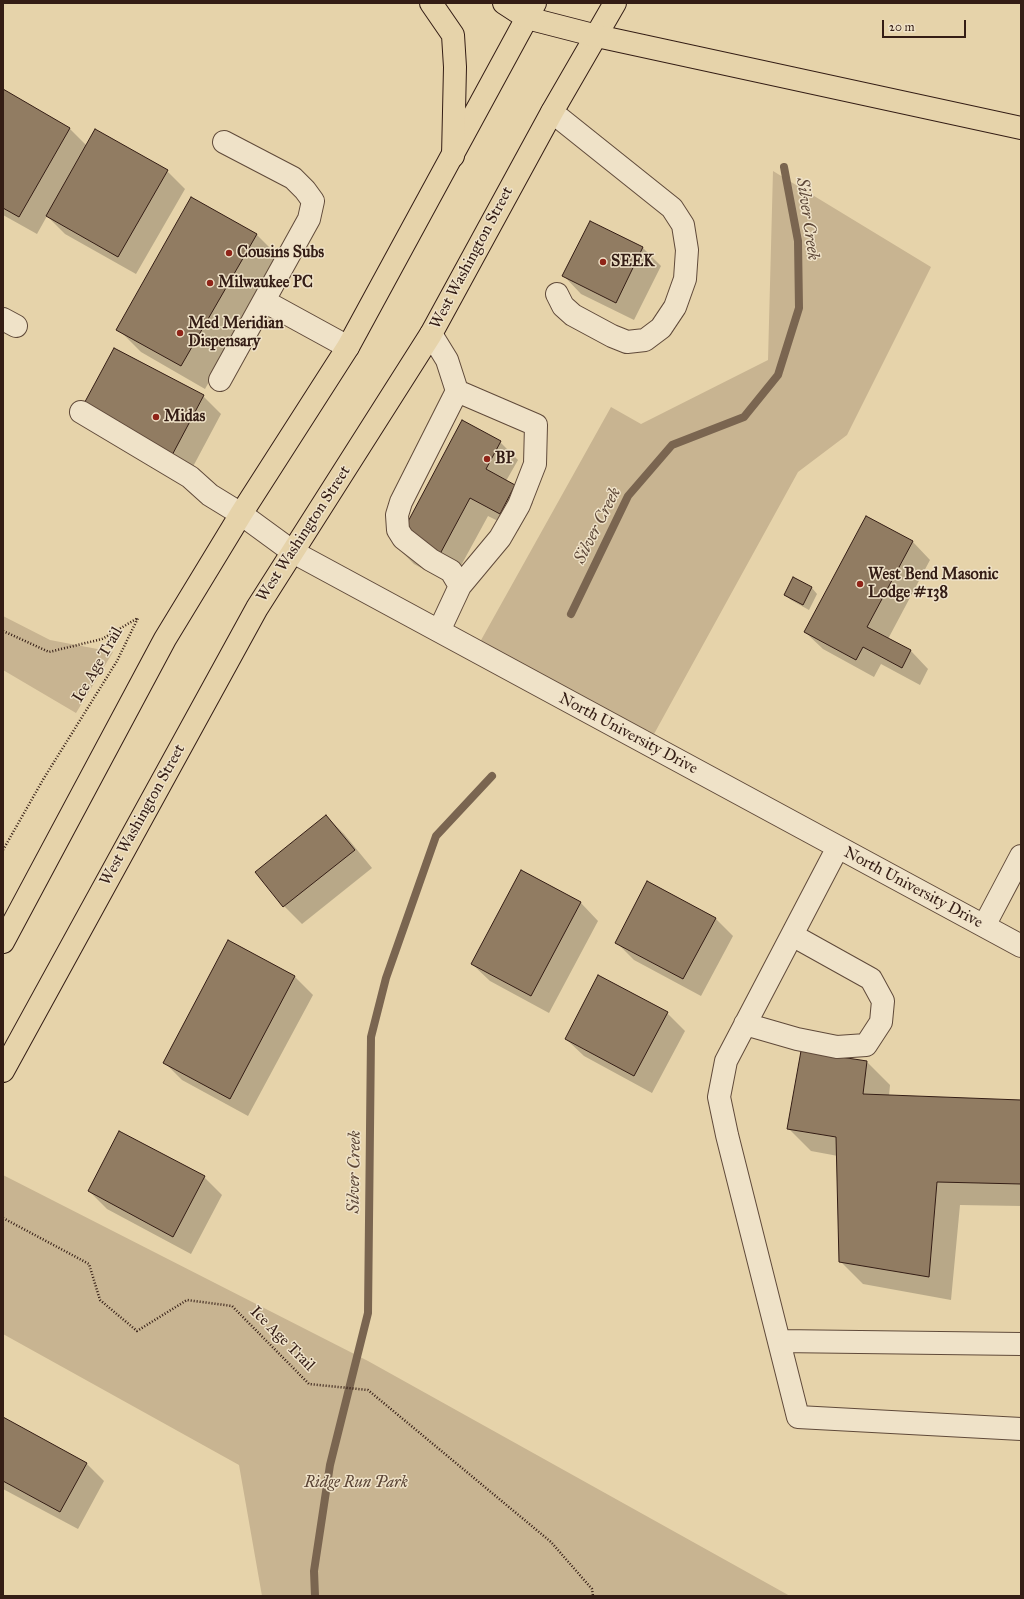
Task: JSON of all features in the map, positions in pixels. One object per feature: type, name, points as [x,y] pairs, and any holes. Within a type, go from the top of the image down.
[{"type":"main road","points":[[431,3],[453,36],[455,67],[452,156]]},
{"type":"main road","points":[[504,3],[531,11],[597,36],[1021,128]]},
{"type":"main road","name":"West Washington Street","points":[[3,1072],[257,608],[431,334],[552,112],[615,3]]},
{"type":"main road","points":[[3,942],[165,639],[241,514],[348,347],[531,11]]},
{"type":"street","points":[[552,112],[672,208],[683,225],[687,250],[685,279],[675,307],[661,328],[645,340],[627,342],[612,336],[573,315],[564,306],[557,294]]},
{"type":"street","points":[[220,380],[309,219],[313,201],[293,178],[224,142]]},
{"type":"street","points":[[264,301],[348,347]]},
{"type":"street","points":[[431,334],[447,360],[457,391],[401,502],[397,515],[398,530],[403,538],[431,560],[451,570],[460,586]]},
{"type":"street","points":[[439,631],[460,586],[500,538],[519,505],[535,464],[536,425],[457,391]]},
{"type":"street","name":"North University Drive","points":[[81,412],[190,477],[210,495],[241,514],[293,552],[1021,946]]},
{"type":"street","points":[[838,848],[726,1061],[719,1097],[727,1135],[798,1417],[1021,1429]]},
{"type":"street","points":[[984,926],[1021,856]]},
{"type":"street","points":[[745,1024],[797,1039],[837,1047],[866,1045],[881,1022],[883,1001],[871,979],[792,935]]},
{"type":"street","points":[[779,1341],[1021,1344]]},
{"type":"path","name":"Ice Age Trail","points":[[3,631],[49,652],[102,638],[138,618],[117,661],[44,778],[3,850]]},
{"type":"path","name":"Ice Age Trail","points":[[3,1218],[89,1264],[100,1300],[137,1331],[187,1300],[232,1306],[309,1384],[331,1385],[368,1390],[551,1542],[592,1589],[593,1596]]},
{"type":"green space","points":[[773,171],[931,267],[847,435],[798,472],[654,734],[480,642],[611,407],[641,424],[768,360]]},
{"type":"green space","points":[[3,616],[50,640],[113,652],[76,713],[3,670]]},
{"type":"green space","name":"Ridge Run Park","points":[[3,1175],[368,1361],[790,1596],[262,1596],[239,1465],[3,1334]]},
{"type":"building","points":[[3,89],[70,128],[19,217],[3,208]]},
{"type":"building","points":[[95,129],[168,170],[118,257],[46,216]]},
{"type":"building","points":[[191,197],[257,234],[181,366],[116,330]]},
{"type":"building","name":"SEEK","points":[[590,221],[643,247],[616,303],[562,276]]},
{"type":"building","points":[[114,348],[204,395],[170,459],[80,411]]},
{"type":"building","points":[[462,420],[501,441],[486,469],[515,485],[500,514],[470,498],[433,567],[395,546]]},
{"type":"building","name":"West Bend Masonic Lodge #138","points":[[866,516],[913,541],[867,627],[911,650],[902,668],[863,647],[856,660],[804,632]]},
{"type":"building","points":[[793,577],[812,587],[803,605],[784,595]]},
{"type":"building","points":[[326,815],[355,850],[283,907],[255,872]]},
{"type":"building","points":[[521,870],[581,902],[531,996],[471,964]]},
{"type":"building","points":[[647,881],[716,918],[683,979],[615,943]]},
{"type":"building","points":[[228,940],[295,976],[230,1099],[163,1063]]},
{"type":"building","points":[[598,975],[668,1012],[634,1076],[565,1039]]},
{"type":"building","points":[[801,1051],[867,1061],[863,1094],[1021,1100],[1021,1184],[937,1182],[929,1277],[839,1262],[836,1137],[787,1129]]},
{"type":"building","points":[[119,1131],[205,1176],[173,1237],[88,1191]]},
{"type":"building","points":[[3,1417],[87,1463],[60,1512],[3,1481]]},
{"type":"waterway","name":"Silver Creek","points":[[571,614],[628,496],[672,445],[744,417],[778,375],[799,308],[798,241],[784,167]]},
{"type":"waterway","name":"Silver Creek","points":[[315,1596],[314,1571],[330,1465],[368,1313],[371,1037],[386,978],[436,836],[492,776]]},
{"type":"place","name":"Cousins Subs","points":[[229,253]]},
{"type":"place","name":"SEEK","points":[[603,262]]},
{"type":"place","name":"Milwaukee PC","points":[[210,283]]},
{"type":"place","name":"Med Meridian Dispensary","points":[[180,333]]},
{"type":"place","name":"Midas","points":[[156,417]]},
{"type":"place","name":"BP","points":[[487,459]]},
{"type":"place","name":"West Bend Masonic Lodge #138","points":[[860,584]]}]
